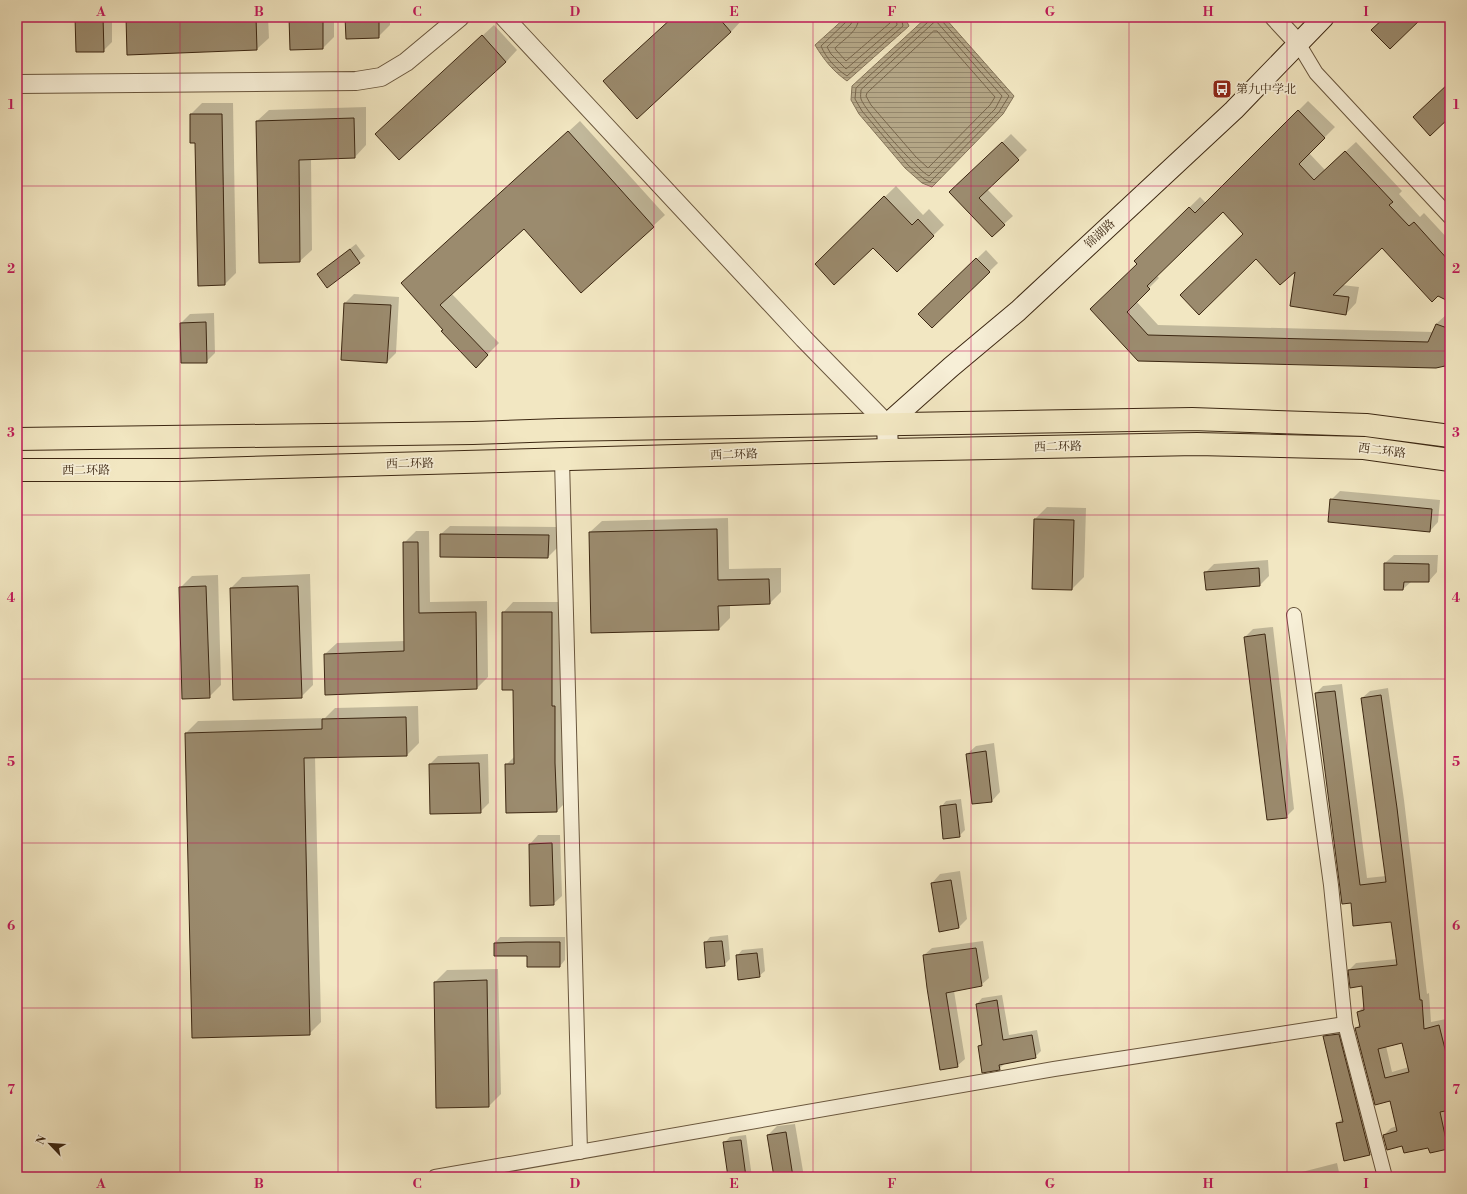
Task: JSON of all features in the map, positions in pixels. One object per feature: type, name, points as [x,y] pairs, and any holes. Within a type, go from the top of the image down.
[{"type":"main road","name":"锦湖路","points":[[887,424],[1024,305],[1234,110],[1324,17]]},
{"type":"main road","name":"西二环路","points":[[17,439],[457,433],[1192,419],[1366,425],[1450,436]]},
{"type":"main road","points":[[887,424],[888,450]]},
{"type":"main road","points":[[559,430],[562,460]]},
{"type":"main road","name":"西二环路","points":[[17,470],[178,470],[888,450],[1197,444],[1364,448],[1450,460]]},
{"type":"street","points":[[17,84],[356,81],[381,77],[406,62],[460,17]]},
{"type":"street","points":[[504,17],[804,339],[887,424]]},
{"type":"street","points":[[1274,17],[1298,43],[1316,73],[1450,217]]},
{"type":"street","points":[[562,460],[580,1152]]},
{"type":"street","points":[[1294,615],[1331,885],[1345,1024],[1385,1177]]},
{"type":"street","points":[[435,1177],[1046,1071],[1345,1024]]},
{"type":"water","points":[[846,17],[903,17],[909,26],[847,81],[829,65],[815,45]]},
{"type":"water","points":[[927,17],[945,18],[1014,96],[1003,114],[932,187],[922,183],[905,168],[859,114],[851,100],[852,86]]},
{"type":"building","points":[[75,17],[103,17],[104,52],[76,52]]},
{"type":"building","points":[[126,17],[256,17],[257,50],[127,55]]},
{"type":"building","points":[[289,17],[323,17],[323,49],[290,50]]},
{"type":"building","points":[[345,17],[379,17],[379,38],[346,39]]},
{"type":"building","points":[[673,17],[718,17],[731,32],[637,119],[603,81]]},
{"type":"building","points":[[1385,17],[1423,17],[1390,49],[1371,30]]},
{"type":"building","points":[[482,35],[506,62],[399,160],[375,134]]},
{"type":"building","points":[[1450,82],[1450,117],[1430,136],[1413,117]]},
{"type":"building","points":[[1298,110],[1325,138],[1299,164],[1314,180],[1345,151],[1393,202],[1389,205],[1409,226],[1414,222],[1450,262],[1450,302],[1438,296],[1432,302],[1382,248],[1333,295],[1349,297],[1346,315],[1290,306],[1295,272],[1280,285],[1256,259],[1199,315],[1180,295],[1243,234],[1223,212],[1147,286],[1150,289],[1127,312],[1148,335],[1428,342],[1436,324],[1450,329],[1450,361],[1445,366],[1436,368],[1138,361],[1090,309],[1137,264],[1134,261],[1189,207],[1195,213]]},
{"type":"building","points":[[190,114],[222,114],[225,285],[198,286],[195,143],[190,143]]},
{"type":"building","points":[[354,118],[355,158],[299,160],[300,262],[259,263],[256,121]]},
{"type":"building","points":[[568,131],[654,227],[581,293],[524,229],[440,305],[488,355],[476,368],[441,331],[443,330],[401,283]]},
{"type":"building","points":[[1002,142],[1019,160],[979,198],[1005,225],[992,237],[949,192]]},
{"type":"building","points":[[884,196],[912,225],[918,219],[934,236],[897,272],[873,248],[834,285],[815,264]]},
{"type":"building","points":[[350,249],[360,263],[327,288],[317,274]]},
{"type":"building","points":[[976,258],[990,272],[932,328],[918,314]]},
{"type":"building","points":[[344,303],[391,305],[387,363],[341,360]]},
{"type":"building","points":[[206,322],[207,363],[181,363],[180,323]]},
{"type":"building","points":[[1330,499],[1432,509],[1430,532],[1328,522]]},
{"type":"building","points":[[1034,519],[1074,520],[1072,590],[1032,589]]},
{"type":"building","points":[[717,529],[718,580],[769,579],[770,604],[718,606],[719,630],[591,633],[589,532]]},
{"type":"building","points":[[440,534],[549,535],[548,558],[440,557]]},
{"type":"building","points":[[403,542],[418,542],[419,613],[476,612],[477,689],[325,695],[324,654],[404,651]]},
{"type":"building","points":[[1384,563],[1429,564],[1429,582],[1404,582],[1403,590],[1384,590]]},
{"type":"building","points":[[1259,568],[1260,586],[1206,590],[1204,572]]},
{"type":"building","points":[[206,586],[210,698],[182,699],[179,587]]},
{"type":"building","points":[[298,586],[302,698],[233,700],[230,588]]},
{"type":"building","points":[[502,612],[552,612],[552,706],[555,706],[557,812],[506,813],[505,764],[514,764],[513,690],[502,690]]},
{"type":"building","points":[[1265,634],[1287,818],[1267,820],[1244,637]]},
{"type":"building","points":[[1335,691],[1360,885],[1386,882],[1361,698],[1381,695],[1397,808],[1420,1000],[1422,1000],[1424,1029],[1439,1025],[1450,1069],[1450,1110],[1440,1112],[1448,1149],[1430,1153],[1428,1148],[1404,1153],[1402,1146],[1387,1150],[1383,1135],[1397,1131],[1390,1101],[1375,1105],[1355,1028],[1360,1027],[1357,1012],[1364,1010],[1362,986],[1350,988],[1348,970],[1397,965],[1391,922],[1353,926],[1351,903],[1342,904],[1315,693]],"holes":[[[1402,1043],[1409,1072],[1385,1078],[1378,1049]]]},
{"type":"building","points":[[406,717],[407,756],[304,758],[310,1035],[192,1038],[185,733],[322,729],[322,719]]},
{"type":"building","points":[[986,751],[992,802],[972,804],[966,754]]},
{"type":"building","points":[[479,763],[481,813],[430,814],[429,764]]},
{"type":"building","points":[[956,804],[960,837],[943,839],[940,806]]},
{"type":"building","points":[[552,843],[554,905],[530,906],[529,844]]},
{"type":"building","points":[[951,880],[959,928],[939,932],[931,883]]},
{"type":"building","points":[[722,941],[725,966],[706,968],[704,942]]},
{"type":"building","points":[[560,942],[560,967],[527,967],[527,956],[494,956],[494,943]]},
{"type":"building","points":[[976,948],[982,986],[946,993],[958,1067],[940,1070],[923,955]]},
{"type":"building","points":[[757,953],[760,977],[738,980],[736,955]]},
{"type":"building","points":[[487,980],[489,1107],[436,1108],[434,982]]},
{"type":"building","points":[[997,1000],[1003,1040],[1032,1035],[1036,1058],[999,1065],[1000,1070],[982,1073],[978,1046],[982,1045],[976,1004]]},
{"type":"building","points":[[1339,1034],[1370,1155],[1344,1161],[1336,1123],[1343,1122],[1323,1036]]},
{"type":"building","points":[[786,1132],[793,1177],[774,1177],[767,1135]]},
{"type":"building","points":[[741,1140],[746,1177],[728,1177],[723,1142]]},
{"type":"place","name":"第九中学北","points":[[1222,89]]}]
